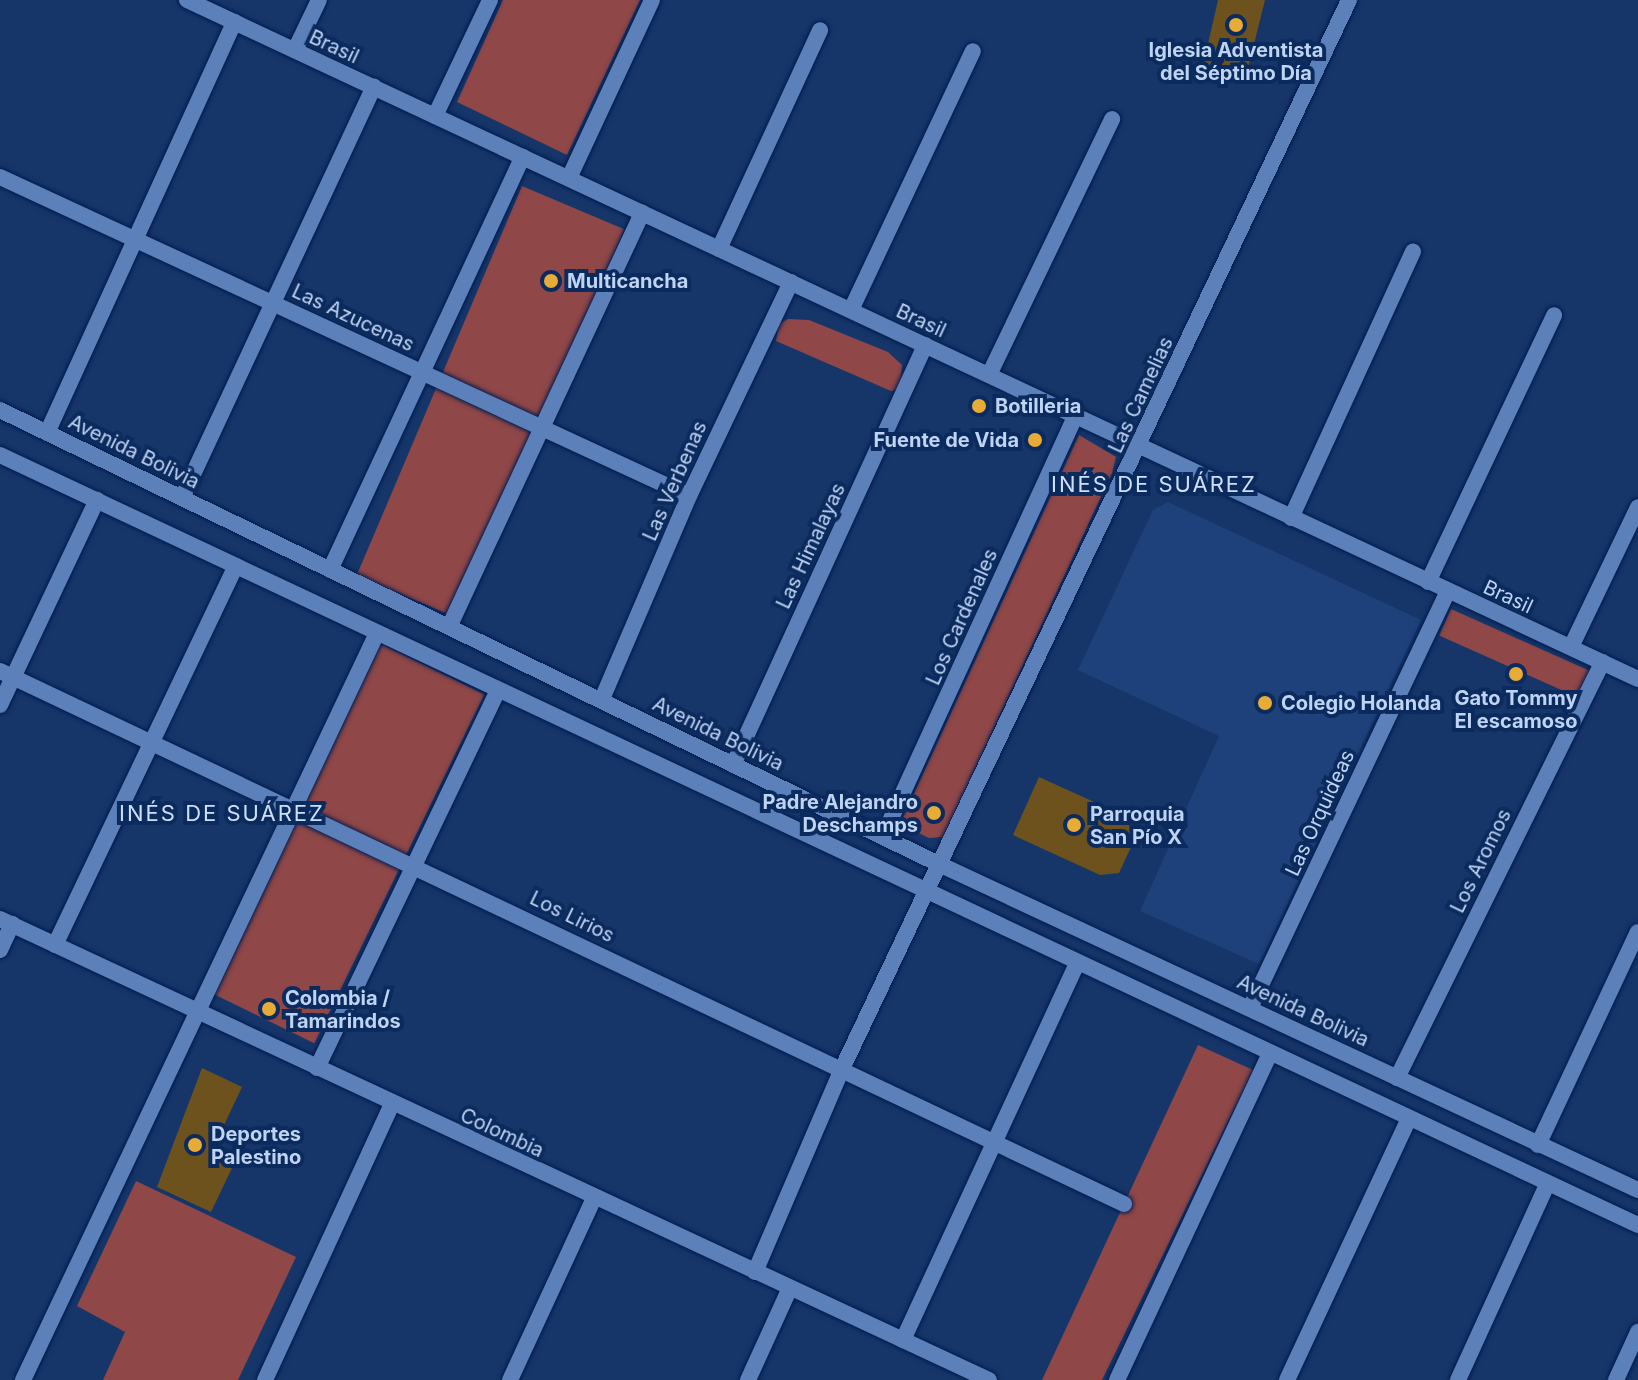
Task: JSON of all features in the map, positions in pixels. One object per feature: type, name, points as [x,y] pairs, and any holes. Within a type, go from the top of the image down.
[{"type":"street","name":"Brasil","points":[[187,0],[1638,679]]},
{"type":"street","points":[[295,50],[319,0]]},
{"type":"street","points":[[435,116],[490,0]]},
{"type":"street","points":[[569,178],[652,0]]},
{"type":"street","name":"Las Camelias","points":[[755,1272],[841,1071],[1349,0]]},
{"type":"street","points":[[47,433],[234,22]]},
{"type":"street","points":[[719,249],[820,30]]},
{"type":"street","points":[[851,310],[973,51]]},
{"type":"street","points":[[182,498],[374,87]]},
{"type":"street","points":[[989,375],[1112,119]]},
{"type":"street","points":[[330,570],[523,157]]},
{"type":"street","name":"Las Azucenas","points":[[0,177],[689,496]]},
{"type":"street","points":[[450,625],[642,213]]},
{"type":"street","points":[[1291,518],[1413,252]]},
{"type":"street","name":"Las Verbenas","points":[[602,699],[689,496],[791,282]]},
{"type":"street","points":[[1428,582],[1554,315]]},
{"type":"street","name":"Las Himalayas","points":[[733,765],[925,345]]},
{"type":"street","name":"Avenida Bolivia","points":[[0,410],[450,625],[733,765],[884,834],[941,865],[1638,1190]]},
{"type":"street","name":"Los Cardenales","points":[[884,834],[1076,415]]},
{"type":"street","points":[[0,455],[1076,965],[1638,1225]]},
{"type":"street","points":[[0,705],[7,674],[97,500]]},
{"type":"street","points":[[1571,647],[1638,507]]},
{"type":"street","points":[[55,945],[236,566]]},
{"type":"street","name":"Las Orquideas","points":[[1250,1008],[1448,591]]},
{"type":"street","points":[[23,1380],[377,633]]},
{"type":"street","name":"Los Aromos","points":[[1397,1078],[1603,662]]},
{"type":"street","name":"Los Lirios","points":[[7,674],[295,806],[841,1071],[1124,1204]]},
{"type":"street","points":[[317,1068],[498,690]]},
{"type":"street","points":[[0,950],[6,921]]},
{"type":"street","name":"Colombia","points":[[6,921],[392,1104],[989,1380]]},
{"type":"street","points":[[1538,1145],[1638,932]]},
{"type":"street","points":[[903,1340],[1076,965]]},
{"type":"street","points":[[1117,1380],[1269,1055]]},
{"type":"street","points":[[265,1380],[392,1104]]},
{"type":"street","points":[[1287,1380],[1408,1120]]},
{"type":"street","points":[[1458,1380],[1547,1185]]},
{"type":"street","points":[[510,1380],[594,1198]]},
{"type":"street","points":[[748,1380],[790,1288]]},
{"type":"street","points":[[1616,1380],[1638,1332]]},
{"type":"shaded area","points":[[503,0],[640,0],[567,155],[457,102]]},
{"type":"shaded area","points":[[522,186],[624,229],[459,619],[357,575]]},
{"type":"shaded area","points":[[788,319],[809,320],[888,352],[902,365],[900,389],[891,391],[776,341],[779,324]]},
{"type":"shaded area","points":[[1079,435],[1116,457],[1112,473],[943,837],[929,838],[900,824]]},
{"type":"shaded area","name":"Colegio Holanda","points":[[1168,502],[1421,620],[1259,964],[1140,911],[1219,736],[1078,670],[1153,510]]},
{"type":"shaded area","points":[[1451,609],[1592,672],[1580,698],[1439,635]]},
{"type":"shaded area","points":[[381,644],[484,694],[314,1043],[211,993]]},
{"type":"shaded area","points":[[1198,1045],[1253,1070],[1102,1380],[1042,1380]]},
{"type":"shaded area","points":[[136,1181],[296,1257],[238,1380],[103,1380],[125,1332],[77,1306]]},
{"type":"building","name":"Iglesia Adventista del Séptimo Día","points":[[1218,0],[1265,0],[1245,80],[1202,70]]},
{"type":"building","name":"Parroquia San Pío X","points":[[1039,777],[1125,816],[1137,834],[1119,873],[1100,875],[1013,835]]},
{"type":"building","name":"Deportes Palestino","points":[[202,1068],[242,1087],[209,1157],[232,1168],[211,1212],[157,1187]]},
{"type":"place","name":"Iglesia Adventista del Séptimo Día","points":[[1236,25]]},
{"type":"place","name":"Multicancha","points":[[551,281]]},
{"type":"place","name":"Botilleria","points":[[979,406]]},
{"type":"place","name":"Fuente de Vida","points":[[1035,440]]},
{"type":"place","name":"Gato Tommy El escamoso","points":[[1516,674]]},
{"type":"place","name":"Colegio Holanda","points":[[1265,703]]},
{"type":"place","name":"Padre Alejandro Deschamps","points":[[934,813]]},
{"type":"place","name":"Parroquia San Pío X","points":[[1074,825]]},
{"type":"place","name":"Colombia / Tamarindos","points":[[269,1009]]},
{"type":"place","name":"Deportes Palestino","points":[[195,1145]]},
{"type":"district","name":"INÉS DE SUÁREZ","points":[[1154,485]]},
{"type":"district","name":"INÉS DE SUÁREZ","points":[[222,814]]}]
